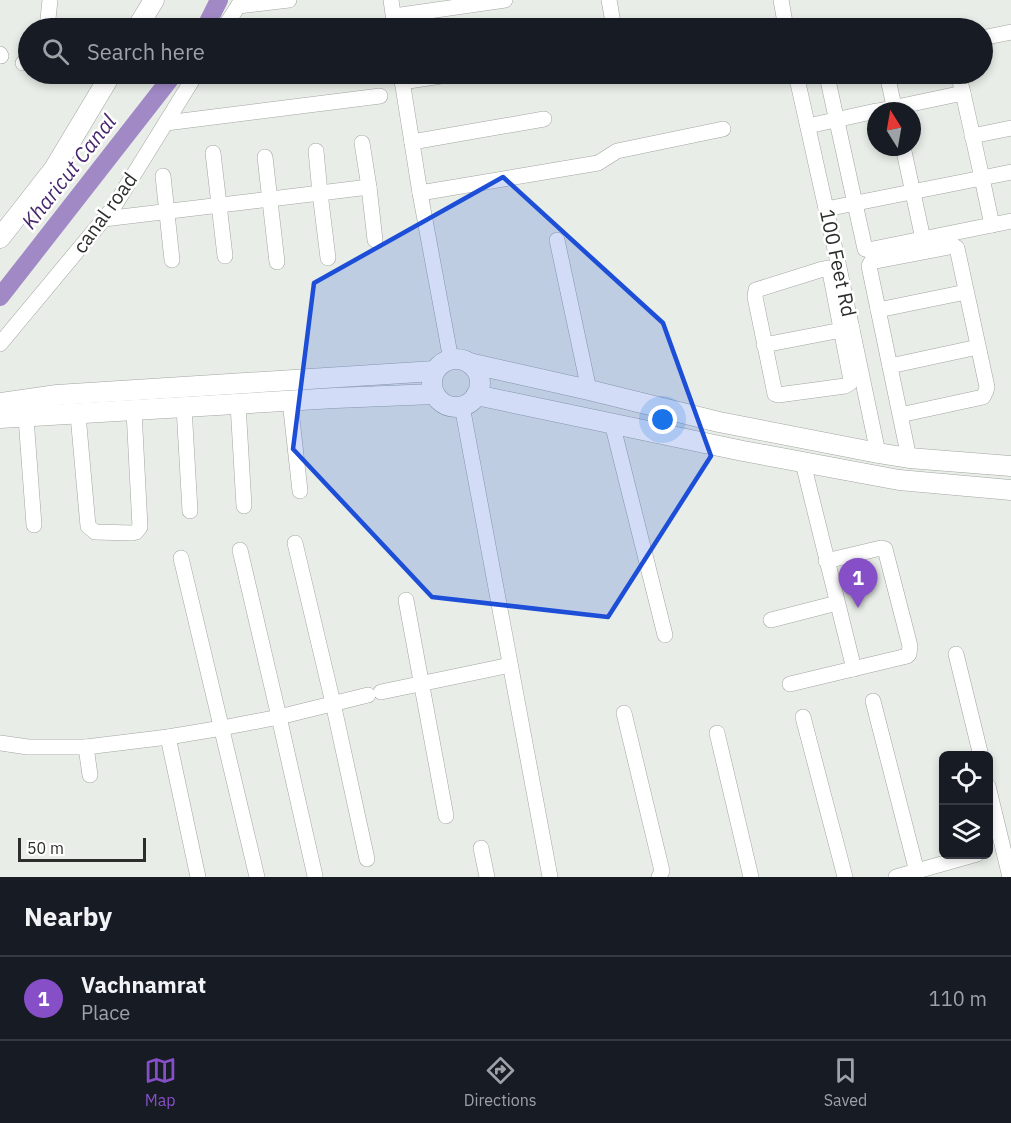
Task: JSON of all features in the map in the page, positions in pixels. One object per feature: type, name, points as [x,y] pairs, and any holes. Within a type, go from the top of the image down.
[{"type":"street","points":[[48,18],[50,0]]},
{"type":"street","points":[[143,18],[154,0]]},
{"type":"street","points":[[230,18],[240,3],[289,0]]},
{"type":"street","points":[[391,0],[393,18]]},
{"type":"street","points":[[414,18],[505,0]]},
{"type":"street","points":[[609,0],[612,18]]},
{"type":"street","points":[[781,0],[784,18]]},
{"type":"street","points":[[993,36],[1011,32]]},
{"type":"street","points":[[0,238],[54,169],[105,84]]},
{"type":"street","name":"canal road","points":[[0,344],[113,208],[190,84]]},
{"type":"street","points":[[402,84],[451,365]]},
{"type":"street","name":"100 Feet Rd","points":[[798,84],[826,209],[847,329],[878,453]]},
{"type":"street","points":[[829,84],[866,250],[1011,221]]},
{"type":"street","points":[[889,84],[893,102]]},
{"type":"street","points":[[961,84],[992,225]]},
{"type":"street","points":[[921,103],[963,93]]},
{"type":"street","points":[[166,123],[380,96]]},
{"type":"street","points":[[808,126],[867,113]]},
{"type":"street","points":[[412,142],[544,119]]},
{"type":"street","points":[[972,136],[1011,128]]},
{"type":"street","points":[[420,193],[597,163],[617,151],[723,129]]},
{"type":"street","points":[[362,143],[375,240]]},
{"type":"street","points":[[316,151],[328,258]]},
{"type":"street","points":[[213,153],[225,256]]},
{"type":"street","points":[[905,156],[923,239]]},
{"type":"street","points":[[265,157],[278,261]]},
{"type":"street","points":[[826,209],[1011,172]]},
{"type":"street","points":[[163,176],[172,260]]},
{"type":"street","points":[[104,219],[369,187]]},
{"type":"street","points":[[557,240],[589,390]]},
{"type":"street","points":[[900,415],[983,397],[986,391],[957,248],[954,246],[870,263],[869,266],[909,459]]},
{"type":"street","points":[[828,268],[847,329],[850,383],[845,386],[775,394],[764,345],[755,297],[756,290],[828,268]]},
{"type":"street","points":[[878,310],[966,292]]},
{"type":"street","points":[[764,345],[847,329]]},
{"type":"street","points":[[890,366],[978,347]]},
{"type":"street","points":[[0,403],[69,395],[451,365],[475,368],[480,383],[469,401],[510,665],[550,877]]},
{"type":"street","points":[[1011,466],[909,459],[719,422],[589,390],[451,365],[432,379],[434,394],[439,401],[454,407],[469,401],[612,423],[804,463],[899,480],[1011,490]]},
{"type":"street","points":[[0,418],[434,394]]},
{"type":"street","points":[[290,401],[300,491]]},
{"type":"street","points":[[238,404],[244,506]]},
{"type":"street","points":[[184,407],[190,511]]},
{"type":"street","points":[[78,415],[88,525],[95,532],[132,533],[140,527],[134,411]]},
{"type":"street","points":[[26,418],[34,525]]},
{"type":"street","points":[[612,423],[665,634]]},
{"type":"street","points":[[804,463],[854,669]]},
{"type":"street","points":[[295,543],[367,859]]},
{"type":"street","points":[[790,684],[909,654],[910,646],[885,549],[826,561]]},
{"type":"street","points":[[240,550],[315,876]]},
{"type":"street","points":[[181,558],[257,877]]},
{"type":"street","points":[[406,600],[446,816]]},
{"type":"street","points":[[771,620],[837,603]]},
{"type":"street","points":[[956,654],[980,751]]},
{"type":"street","points":[[0,743],[28,747],[86,747],[168,737],[279,717],[375,693],[510,665]]},
{"type":"street","points":[[873,701],[916,872]]},
{"type":"street","points":[[624,713],[662,871],[659,877]]},
{"type":"street","points":[[803,717],[845,877]]},
{"type":"street","points":[[717,733],[751,877]]},
{"type":"street","points":[[168,737],[198,877]]},
{"type":"street","points":[[86,747],[90,775]]},
{"type":"street","points":[[992,805],[1010,877]]},
{"type":"street","points":[[481,848],[487,877]]},
{"type":"street","points":[[896,877],[963,859]]},
{"type":"highlighted area","points":[[503,177],[663,323],[711,456],[608,617],[432,597],[293,449],[314,283]]},
{"type":"waterway","name":"Kharicut Canal","points":[[210,18],[219,0]]},
{"type":"waterway","name":"Kharicut Canal","points":[[0,297],[166,84]]},
{"type":"place","name":"Vachnamrat","points":[[858,608]]}]
